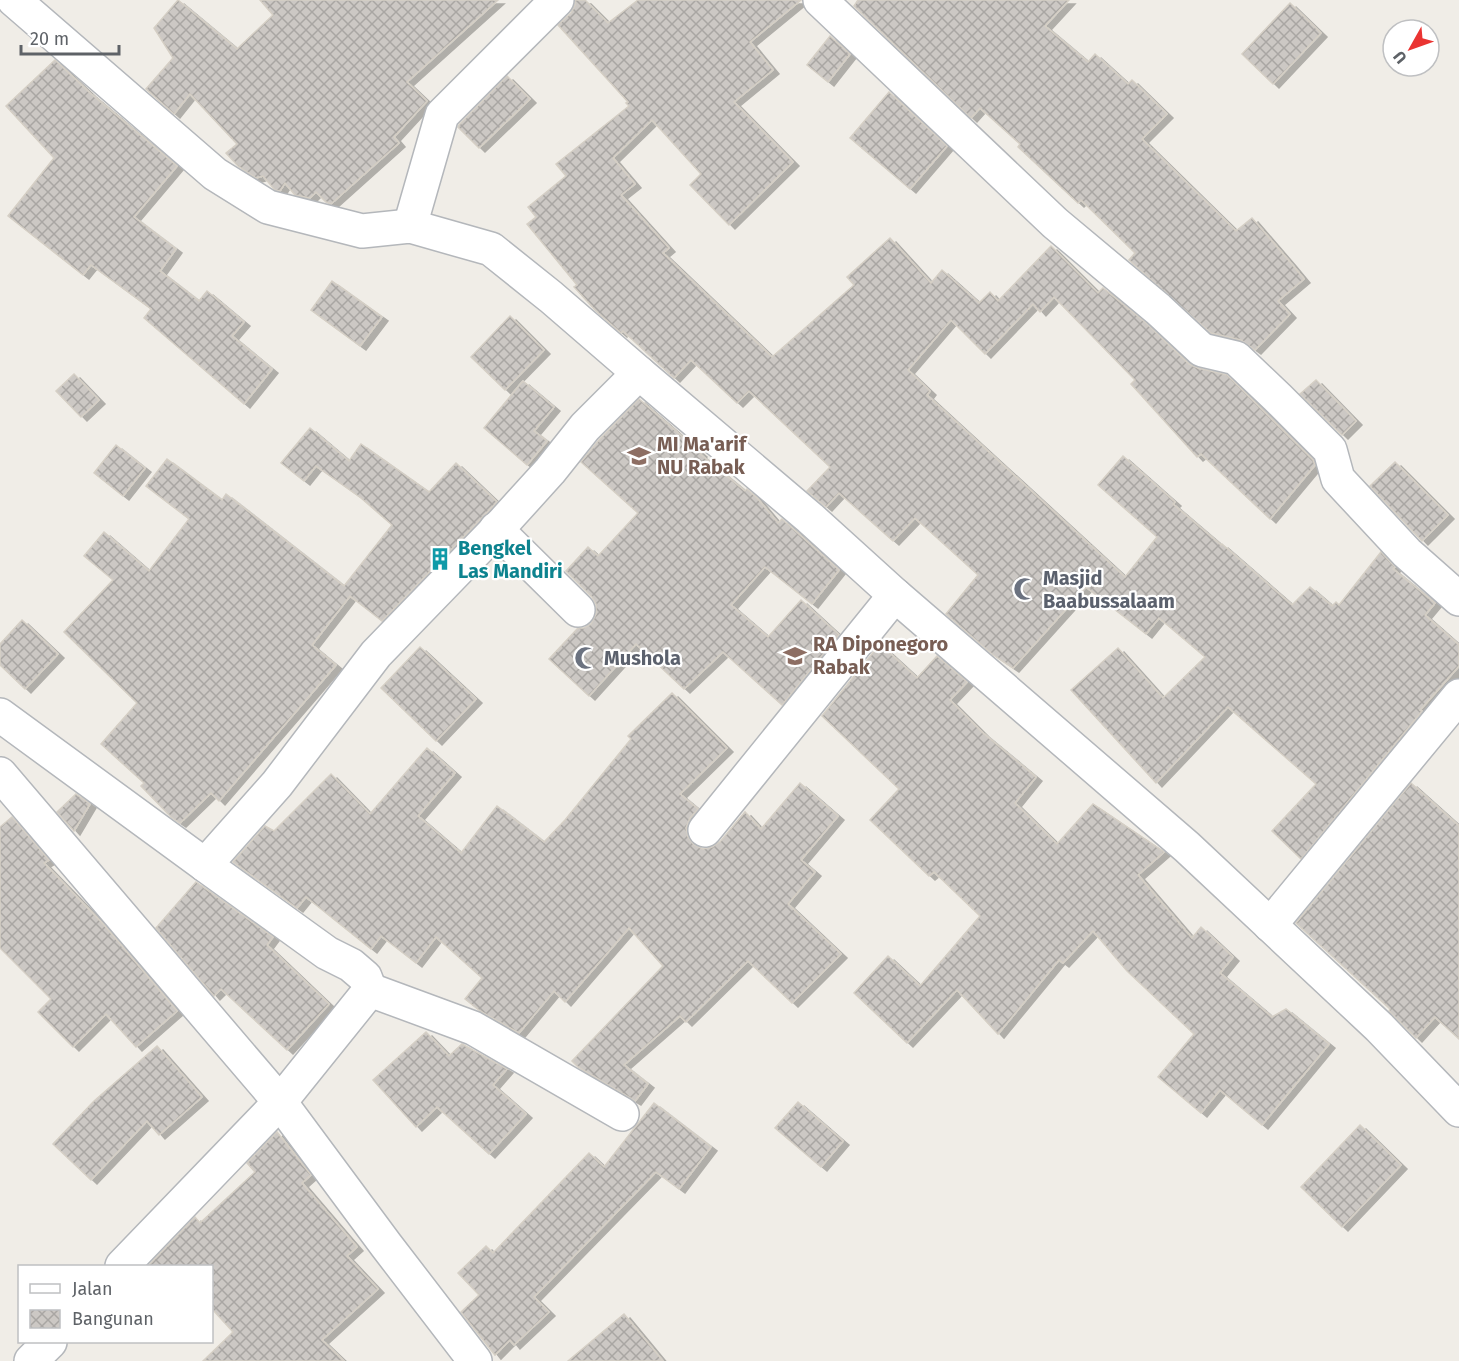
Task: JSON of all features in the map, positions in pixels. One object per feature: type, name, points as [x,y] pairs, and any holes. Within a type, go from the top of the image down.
[{"type":"street","points":[[14,0],[215,174],[268,207],[362,231],[410,226],[491,249],[810,518],[895,595],[1170,831],[1379,1027],[1459,1110]]},
{"type":"street","points":[[410,226],[442,114],[557,0]]},
{"type":"street","points":[[820,0],[1054,223],[1158,309],[1202,350],[1236,358],[1293,411],[1330,450],[1338,479],[1407,553],[1459,599]]},
{"type":"street","points":[[205,865],[277,784],[376,654],[496,529],[549,471],[585,427],[639,373]]},
{"type":"street","points":[[496,529],[578,610]]},
{"type":"street","points":[[705,830],[895,595]]},
{"type":"street","points":[[1270,925],[1459,696]]},
{"type":"street","points":[[0,715],[327,952],[351,965],[365,977],[370,990],[473,1028],[622,1114]]},
{"type":"street","points":[[0,774],[280,1102],[475,1361]]},
{"type":"street","points":[[123,1265],[280,1102],[370,990]]},
{"type":"street","points":[[31,1361],[48,1343]]},
{"type":"building","points":[[178,0],[237,49],[273,15],[260,0],[498,0],[407,82],[427,101],[394,137],[399,143],[331,204],[316,192],[310,198],[295,195],[285,183],[280,191],[275,190],[263,176],[256,178],[238,166],[226,153],[237,144],[190,94],[174,114],[146,89],[173,58],[154,28]]},
{"type":"building","points":[[575,0],[585,0],[608,23],[638,0],[801,0],[750,42],[773,70],[734,102],[793,162],[729,225],[690,185],[701,174],[652,120],[613,158],[635,184],[621,195],[669,248],[663,253],[772,357],[854,285],[847,277],[890,238],[931,283],[942,270],[979,303],[990,292],[998,301],[1051,246],[1098,293],[1103,288],[1146,323],[1189,364],[1227,375],[1313,460],[1315,465],[1270,519],[1201,454],[1197,457],[1131,384],[1135,380],[1054,297],[1040,312],[1033,304],[985,354],[951,320],[908,370],[930,391],[927,395],[1125,577],[1157,537],[1098,485],[1123,456],[1175,502],[1173,504],[1292,605],[1310,587],[1332,606],[1336,602],[1339,605],[1381,552],[1395,567],[1393,569],[1435,603],[1425,615],[1459,645],[1459,666],[1420,710],[1422,711],[1301,859],[1272,831],[1316,784],[1228,707],[1156,783],[1071,690],[1118,648],[1163,698],[1205,657],[1159,618],[1146,634],[1086,587],[1013,668],[992,654],[946,614],[978,575],[915,518],[893,541],[839,493],[826,507],[807,491],[830,467],[749,391],[737,403],[691,360],[674,378],[623,331],[621,333],[596,311],[574,287],[577,285],[527,224],[536,217],[528,207],[566,176],[556,164],[629,106],[626,103],[628,102],[558,25],[571,13]]},
{"type":"building","points":[[858,0],[1069,0],[1045,26],[1088,62],[1095,54],[1128,84],[1132,80],[1167,114],[1142,139],[1236,231],[1252,218],[1290,262],[1304,279],[1278,301],[1290,314],[1255,350],[1241,340],[1211,333],[1129,260],[1135,253],[1081,200],[1078,203],[1018,147],[1020,144],[980,108],[971,118],[854,6]]},
{"type":"building","points":[[1290,3],[1321,33],[1273,84],[1242,54]]},
{"type":"building","points":[[830,36],[850,54],[828,82],[807,65]]},
{"type":"building","points":[[55,60],[90,93],[177,166],[134,217],[176,249],[160,271],[199,301],[207,291],[244,322],[232,336],[272,369],[244,404],[144,318],[151,309],[91,265],[83,275],[8,216],[54,158],[6,106]]},
{"type":"building","points":[[507,76],[530,99],[479,148],[458,127]]},
{"type":"building","points":[[889,92],[947,146],[910,189],[850,138]]},
{"type":"building","points":[[332,281],[382,317],[360,346],[311,310]]},
{"type":"building","points":[[510,316],[544,350],[505,390],[471,357]]},
{"type":"building","points":[[74,374],[99,400],[81,417],[56,391]]},
{"type":"building","points":[[1316,380],[1356,421],[1342,435],[1300,394]]},
{"type":"building","points":[[523,381],[554,407],[534,431],[547,441],[527,465],[484,428]]},
{"type":"building","points":[[639,399],[700,454],[745,491],[747,489],[778,523],[782,519],[839,570],[812,604],[765,567],[731,605],[768,637],[801,600],[839,635],[782,705],[723,652],[684,689],[636,644],[589,696],[549,659],[578,628],[591,624],[596,614],[596,604],[592,597],[566,571],[588,547],[598,556],[638,513],[581,462]]},
{"type":"building","points":[[310,428],[349,461],[361,444],[429,492],[456,463],[497,502],[382,621],[350,596],[312,645],[336,665],[219,801],[211,793],[180,823],[171,817],[141,786],[144,783],[101,744],[137,703],[64,632],[113,580],[84,556],[104,532],[149,571],[189,519],[146,486],[167,459],[222,500],[226,494],[344,586],[392,525],[361,498],[316,466],[304,481],[281,463]]},
{"type":"building","points":[[116,445],[145,468],[123,496],[94,473]]},
{"type":"building","points":[[1395,462],[1448,515],[1422,541],[1370,486]]},
{"type":"building","points":[[22,620],[58,654],[25,689],[0,665],[0,644]]},
{"type":"building","points":[[880,644],[917,678],[937,656],[967,682],[950,700],[983,733],[1036,777],[1015,803],[1057,844],[1093,804],[1164,852],[1138,875],[1192,938],[1201,927],[1233,957],[1220,973],[1272,1017],[1286,1009],[1329,1044],[1262,1125],[1220,1090],[1201,1113],[1158,1077],[1194,1034],[1127,971],[1093,931],[1063,963],[1059,960],[998,1034],[957,990],[907,1043],[854,993],[888,956],[920,986],[980,916],[934,872],[929,876],[870,820],[899,789],[822,716]]},
{"type":"building","points":[[420,647],[476,699],[436,741],[381,688]]},
{"type":"building","points":[[672,693],[727,748],[680,794],[698,809],[690,818],[686,828],[688,837],[694,845],[703,849],[720,842],[745,812],[761,829],[800,783],[838,816],[801,860],[815,872],[788,904],[841,954],[792,1003],[748,961],[686,1022],[680,1016],[624,1065],[648,1084],[635,1101],[578,1067],[572,1061],[663,966],[629,928],[565,1002],[554,991],[519,1033],[480,1011],[465,999],[482,978],[436,937],[416,963],[381,936],[371,949],[306,897],[297,908],[233,862],[265,826],[274,831],[331,774],[370,814],[427,748],[455,773],[418,816],[461,853],[497,806],[544,842],[565,820],[631,739],[628,736]]},
{"type":"building","points":[[1411,783],[1459,826],[1459,1039],[1435,1017],[1416,1038],[1389,1011],[1390,1009],[1296,923]]},
{"type":"building","points":[[76,794],[90,804],[74,831],[57,812]]},
{"type":"building","points":[[12,817],[49,860],[44,863],[104,925],[177,1011],[136,1047],[106,1014],[73,1047],[38,1012],[51,999],[0,948],[0,827]]},
{"type":"building","points":[[196,882],[273,937],[267,945],[329,1004],[287,1050],[221,989],[214,996],[156,928]]},
{"type":"building","points":[[426,1032],[449,1056],[462,1044],[507,1069],[493,1085],[526,1114],[489,1154],[437,1107],[416,1127],[373,1080]]},
{"type":"building","points":[[157,1046],[202,1097],[159,1135],[147,1121],[91,1180],[53,1144],[94,1101]]},
{"type":"building","points":[[798,1102],[843,1141],[821,1167],[775,1128]]},
{"type":"building","points":[[654,1103],[711,1147],[679,1189],[656,1172],[534,1297],[549,1312],[514,1345],[510,1340],[495,1355],[461,1312],[479,1295],[458,1273],[486,1246],[493,1253],[589,1153],[604,1167]]},
{"type":"building","points":[[1360,1125],[1401,1165],[1342,1227],[1301,1187]]},
{"type":"building","points":[[277,1132],[311,1175],[302,1183],[357,1247],[347,1256],[378,1289],[322,1340],[344,1361],[203,1361],[233,1332],[213,1310],[213,1265],[149,1265],[195,1217],[200,1223],[255,1172],[247,1163]]},
{"type":"building","points":[[624,1314],[663,1361],[568,1361]]},
{"type":"place","name":"MI Ma'arif NU Rabak","points":[[639,456]]},
{"type":"place","name":"Bengkel Las Mandiri","points":[[440,559]]},
{"type":"place","name":"Masjid Baabussalaam","points":[[1025,589]]},
{"type":"place","name":"RA Diponegoro Rabak","points":[[795,656]]},
{"type":"place","name":"Mushola","points":[[586,658]]}]
